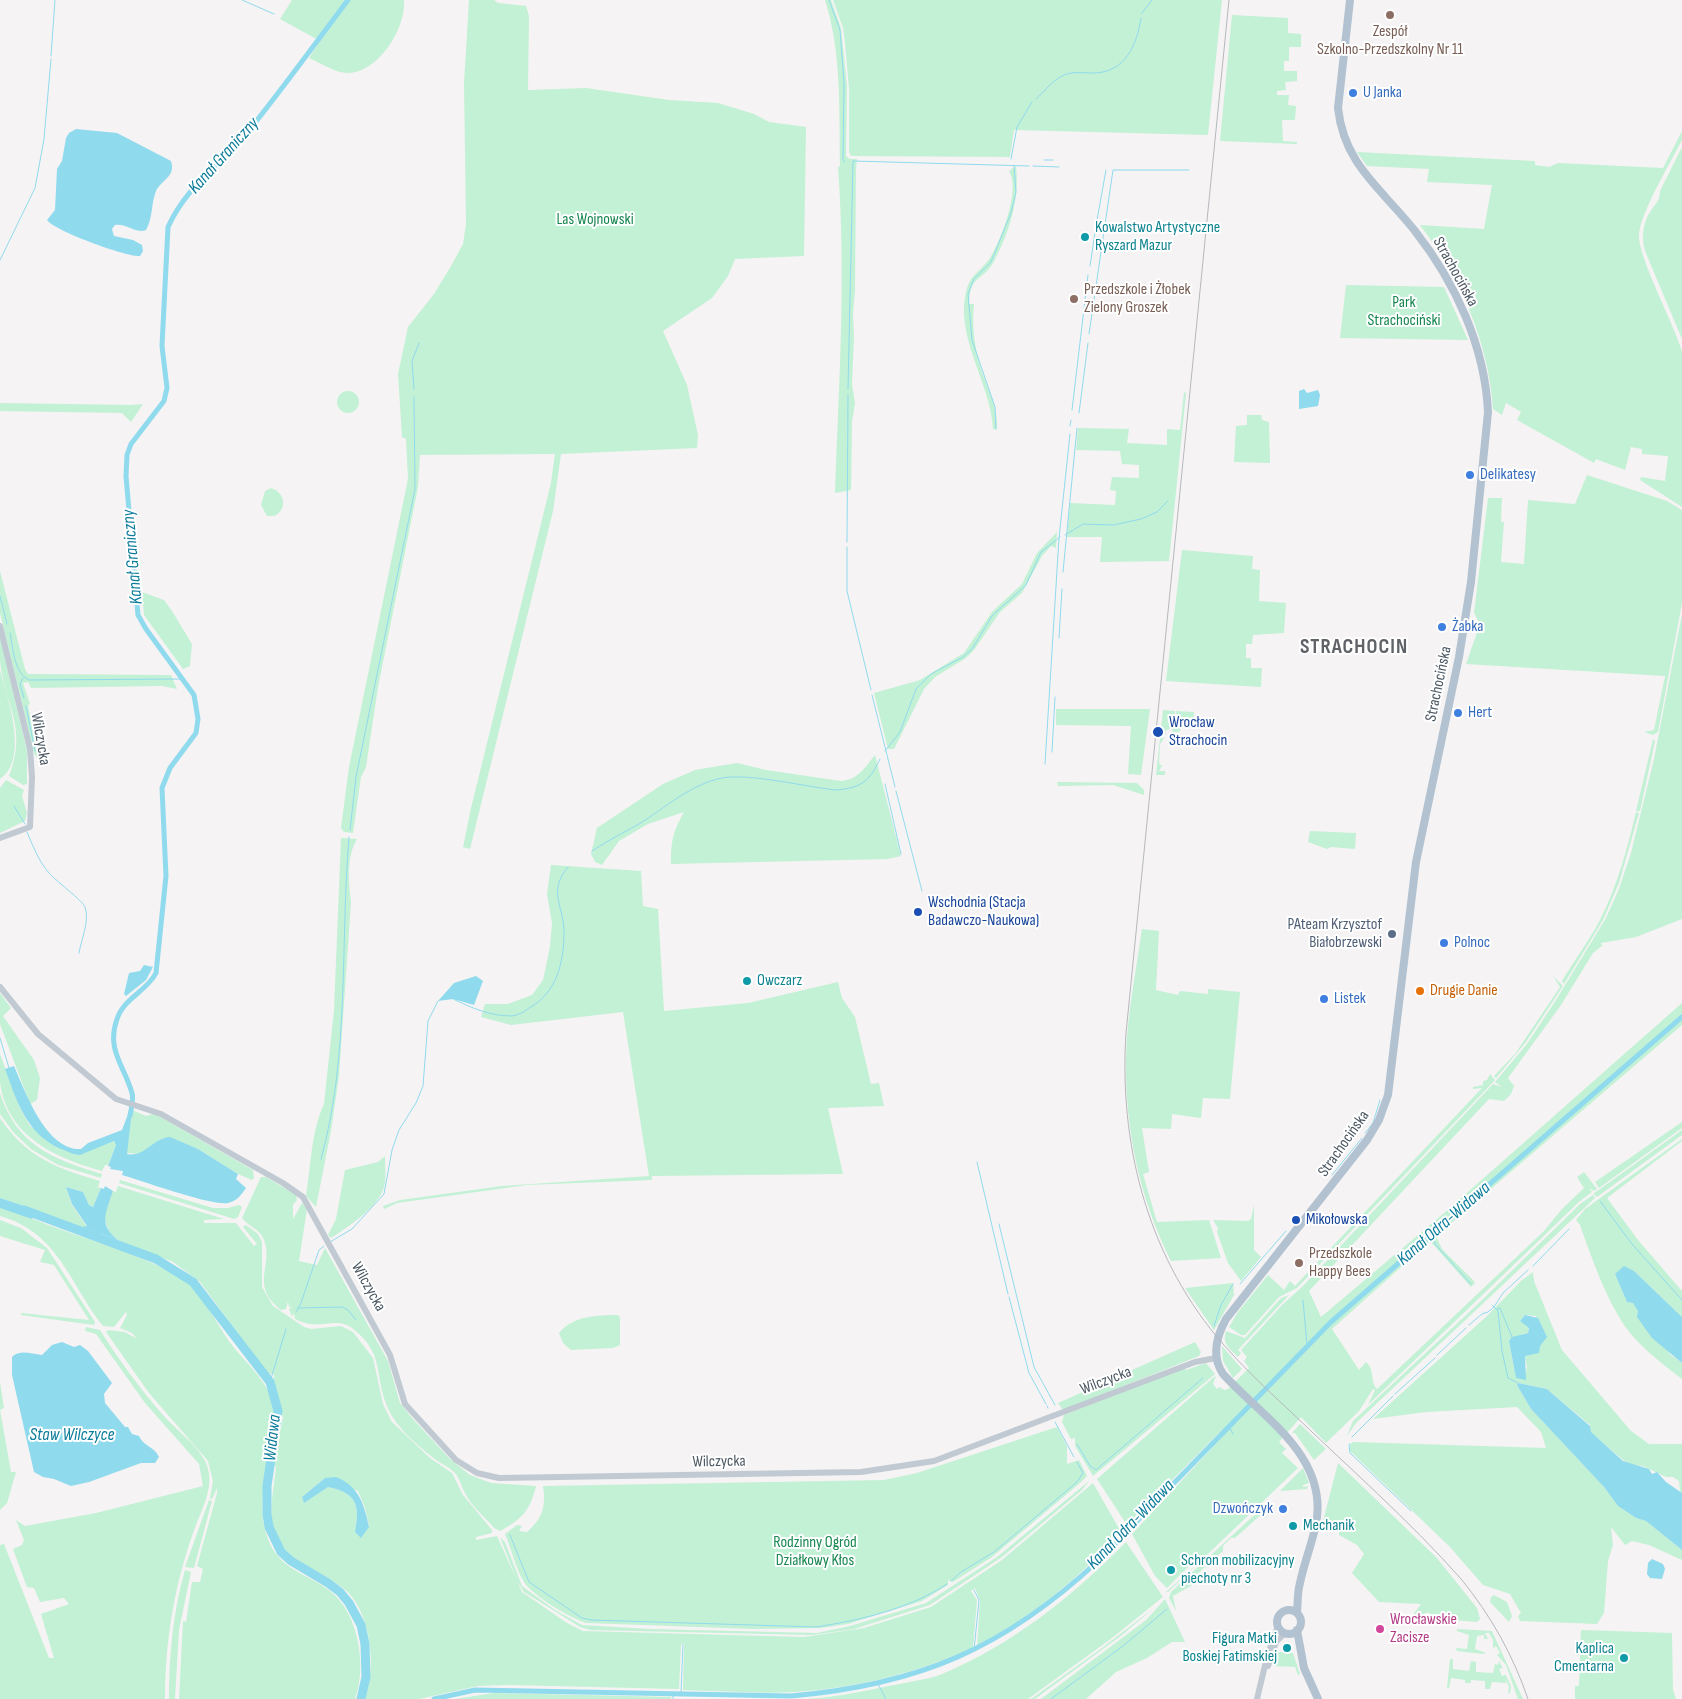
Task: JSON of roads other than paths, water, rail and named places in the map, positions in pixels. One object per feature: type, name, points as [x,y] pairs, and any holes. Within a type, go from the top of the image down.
[{"type":"main road","name":"Strachocińska","points":[[1216,1358],[1218,1338],[1226,1319],[1367,1140],[1385,1104],[1392,1069],[1416,862],[1461,644],[1477,536],[1488,412],[1483,369],[1458,302],[1435,260],[1406,220],[1358,165],[1346,145],[1340,125],[1338,108],[1350,0]]},
{"type":"main road","points":[[1216,1358],[1221,1371],[1232,1384],[1284,1435],[1308,1464],[1314,1483],[1318,1502],[1316,1524],[1293,1612]]},
{"type":"main road","points":[[1293,1612],[1280,1616],[1278,1626],[1287,1633],[1301,1656],[1318,1699]]},
{"type":"main road","points":[[1293,1612],[1300,1620],[1297,1630],[1301,1656]]},
{"type":"main road","points":[[1287,1633],[1297,1630]]},
{"type":"street","name":"Wilczycka","points":[[0,626],[28,738],[32,789],[30,827],[0,838]]},
{"type":"street","name":"Wilczycka","points":[[0,987],[29,1024],[47,1043],[108,1092],[128,1104],[161,1114],[295,1190],[311,1209],[390,1355],[400,1392],[410,1411],[466,1468],[487,1477],[841,1473],[889,1470],[934,1461],[1195,1362],[1216,1358]]},
{"type":"street","points":[[1265,1671],[1267,1658],[1278,1626]]},
{"type":"street","points":[[1257,1699],[1276,1642],[1287,1633]]},
{"type":"water","points":[[76,129],[117,133],[171,161],[172,171],[156,191],[150,221],[146,230],[138,231],[119,225],[115,225],[112,229],[114,236],[133,240],[142,245],[143,251],[140,256],[91,242],[53,225],[47,220],[55,210],[57,169],[62,161],[66,138],[69,133]]},
{"type":"water","points":[[1304,389],[1307,393],[1318,390],[1320,395],[1318,406],[1299,409],[1299,391]]},
{"type":"water","points":[[144,965],[153,967],[146,980],[126,996],[124,994],[129,973],[140,971]]},
{"type":"water","points":[[476,976],[483,981],[474,1005],[453,999],[438,1001],[454,983]]},
{"type":"water","points":[[14,1066],[38,1118],[57,1140],[69,1147],[81,1149],[88,1143],[122,1130],[130,1109],[132,1110],[127,1154],[144,1151],[158,1141],[170,1137],[198,1149],[238,1174],[236,1179],[246,1188],[234,1201],[228,1203],[207,1201],[122,1175],[123,1171],[110,1169],[111,1167],[108,1166],[116,1145],[114,1141],[80,1155],[72,1154],[49,1143],[31,1126],[14,1093],[5,1069]]},
{"type":"water","points":[[105,1186],[113,1191],[106,1212],[106,1223],[108,1229],[118,1240],[82,1227],[87,1226],[72,1204],[66,1187],[83,1192],[89,1205],[93,1207],[101,1188],[104,1189]]},
{"type":"water","points":[[0,1198],[36,1210],[32,1219],[0,1208]]},
{"type":"water","points":[[1624,1266],[1634,1271],[1682,1317],[1682,1363],[1652,1338],[1637,1317],[1638,1311],[1633,1303],[1627,1302],[1615,1274]]},
{"type":"water","points":[[1525,1315],[1538,1318],[1547,1337],[1540,1346],[1539,1353],[1525,1356],[1526,1380],[1516,1378],[1509,1341],[1512,1337],[1528,1333],[1529,1328],[1520,1321]]},
{"type":"water","name":"Staw Wilczyce","points":[[62,1342],[74,1347],[80,1345],[88,1351],[112,1383],[104,1394],[105,1403],[125,1427],[128,1427],[132,1434],[139,1436],[143,1442],[157,1453],[159,1457],[155,1463],[141,1463],[89,1482],[71,1486],[34,1472],[12,1375],[12,1357],[19,1353],[42,1355],[52,1345]]},
{"type":"water","points":[[1518,1383],[1547,1389],[1590,1426],[1591,1432],[1623,1461],[1649,1469],[1652,1474],[1657,1472],[1666,1482],[1682,1493],[1682,1550],[1646,1521],[1636,1518],[1618,1506],[1604,1487],[1531,1409],[1517,1385]]},
{"type":"water","points":[[336,1477],[350,1485],[362,1503],[369,1527],[361,1538],[355,1532],[356,1507],[351,1497],[345,1493],[328,1487],[304,1503],[302,1497],[325,1478]]},
{"type":"water","points":[[1652,1559],[1663,1564],[1665,1569],[1662,1579],[1650,1578],[1647,1574],[1648,1563]]},
{"type":"waterway","points":[[51,56],[55,0]]},
{"type":"waterway","points":[[242,0],[274,14]]},
{"type":"waterway","name":"Kanał Graniczny","points":[[130,1116],[133,1095],[117,1057],[114,1030],[120,1012],[125,1005],[147,985],[156,973],[166,876],[162,788],[170,768],[196,733],[198,719],[194,695],[138,615],[126,476],[127,455],[131,444],[164,401],[167,388],[162,346],[168,227],[185,199],[246,134],[348,0]]},
{"type":"waterway","points":[[829,0],[840,30],[844,83],[843,160],[845,162]]},
{"type":"waterway","points":[[1142,13],[1152,0]]},
{"type":"waterway","points":[[1036,99],[1058,78],[1065,74],[1104,72],[1121,63],[1128,56],[1136,38],[1141,18]]},
{"type":"waterway","points":[[0,260],[35,188],[44,139],[51,59]]},
{"type":"waterway","points":[[1011,159],[1017,127],[1032,102]]},
{"type":"waterway","points":[[1044,160],[1053,160]]},
{"type":"waterway","points":[[848,389],[853,161],[1029,166]]},
{"type":"waterway","points":[[996,428],[995,407],[972,340],[968,294],[974,279],[991,262],[1011,213],[1016,192],[1014,166]]},
{"type":"waterway","points":[[1033,166],[1059,167]]},
{"type":"waterway","points":[[1097,220],[1106,170]]},
{"type":"waterway","points":[[1089,334],[1113,170],[1189,170]]},
{"type":"waterway","points":[[1090,266],[1096,226]]},
{"type":"waterway","points":[[1072,410],[1088,275]]},
{"type":"waterway","points":[[414,389],[412,361],[419,343]]},
{"type":"waterway","points":[[1079,413],[1088,343]]},
{"type":"waterway","points":[[847,542],[848,395]]},
{"type":"waterway","points":[[350,830],[356,777],[415,489],[414,397]]},
{"type":"waterway","points":[[1070,426],[1071,420]]},
{"type":"waterway","points":[[1063,572],[1077,428]]},
{"type":"waterway","points":[[1045,764],[1059,538],[1070,434]]},
{"type":"waterway","points":[[1065,535],[1083,524],[1113,525],[1141,519],[1157,512],[1168,501]]},
{"type":"waterway","points":[[885,751],[900,732],[916,689],[931,674],[963,657],[972,649],[992,616],[1026,585],[1041,552],[1060,537]]},
{"type":"waterway","points":[[847,547],[847,591],[871,690]]},
{"type":"waterway","points":[[1059,638],[1062,589]]},
{"type":"waterway","points":[[0,596],[7,624]]},
{"type":"waterway","points":[[10,633],[17,666],[24,677],[29,680],[183,679]]},
{"type":"waterway","points":[[23,678],[20,684],[24,698]]},
{"type":"waterway","points":[[872,695],[895,787]]},
{"type":"waterway","points":[[1052,752],[1055,697]]},
{"type":"waterway","points":[[26,706],[35,751]]},
{"type":"waterway","points":[[592,851],[639,824],[689,791],[711,781],[722,778],[747,777],[836,790],[845,789],[852,788],[868,778],[880,759]]},
{"type":"waterway","points":[[885,784],[901,854]]},
{"type":"waterway","points":[[896,791],[922,891]]},
{"type":"waterway","points":[[14,806],[25,824]]},
{"type":"waterway","points":[[27,832],[45,868],[52,877],[80,900],[85,907],[86,924],[79,953]]},
{"type":"waterway","points":[[321,1159],[330,1120],[340,1040],[349,837]]},
{"type":"waterway","points":[[453,999],[489,1013],[512,1016],[525,1011],[539,1002],[546,994],[557,976],[564,943],[558,892],[562,876],[568,867]]},
{"type":"waterway","points":[[330,1242],[352,1229],[384,1194],[392,1150],[399,1130],[416,1103],[423,1086],[428,1021],[438,1001]]},
{"type":"waterway","name":"Kanał Odra-Widawa","points":[[434,1699],[475,1690],[791,1696],[837,1691],[920,1671],[958,1657],[994,1639],[1029,1617],[1064,1591],[1099,1560],[1331,1322],[1682,1017]]},
{"type":"waterway","points":[[0,1038],[9,1068]]},
{"type":"waterway","points":[[1365,1133],[1373,1123],[1380,1100]]},
{"type":"waterway","points":[[1332,1175],[1362,1138]]},
{"type":"waterway","points":[[977,1162],[1008,1294]]},
{"type":"waterway","points":[[1600,1201],[1632,1244],[1682,1300]]},
{"type":"waterway","name":"Widawa","points":[[24,1210],[156,1259],[193,1282],[270,1382],[278,1411],[267,1486],[269,1527],[281,1552],[291,1561],[340,1592],[349,1603],[361,1625],[365,1644],[366,1677],[361,1699]]},
{"type":"waterway","points":[[999,1224],[1034,1367],[1055,1405]]},
{"type":"waterway","name":"Kanał Graniczny","points":[[97,1236],[98,1226]]},
{"type":"waterway","points":[[1533,1266],[1569,1229]]},
{"type":"waterway","name":"Kanał Graniczny","points":[[94,1231],[97,1236]]},
{"type":"waterway","points":[[1240,1284],[1286,1231]]},
{"type":"waterway","points":[[1432,1233],[1435,1244],[1471,1284]]},
{"type":"waterway","points":[[296,1312],[301,1303],[319,1250],[324,1246]]},
{"type":"waterway","points":[[1469,1325],[1494,1307],[1503,1293],[1528,1270]]},
{"type":"waterway","points":[[1214,1326],[1221,1305],[1233,1284]]},
{"type":"waterway","points":[[1009,1297],[1029,1373],[1046,1404]]},
{"type":"waterway","points":[[1303,1300],[1307,1345]]},
{"type":"waterway","points":[[1492,1305],[1498,1311],[1502,1351],[1508,1378],[1518,1383]]},
{"type":"waterway","points":[[298,1308],[342,1307],[348,1310],[356,1320]]},
{"type":"waterway","points":[[1497,1309],[1500,1308],[1512,1337]]},
{"type":"waterway","points":[[1437,1355],[1466,1328]]},
{"type":"waterway","points":[[270,1382],[286,1329]]},
{"type":"waterway","points":[[1395,1394],[1435,1358]]},
{"type":"waterway","points":[[1077,1444],[1090,1466],[1096,1470],[1203,1378]]},
{"type":"waterway","points":[[1352,1437],[1393,1396]]},
{"type":"waterway","points":[[1055,1422],[1074,1457]]},
{"type":"waterway","name":"Kanał Odra-Widawa","points":[[1229,1426],[1233,1434]]},
{"type":"waterway","points":[[1349,1444],[1350,1453],[1411,1511]]},
{"type":"waterway","points":[[951,1581],[961,1572],[994,1552],[1077,1482],[1083,1473],[1077,1462]]},
{"type":"waterway","points":[[510,1535],[529,1582],[582,1618],[591,1620],[816,1627],[850,1621],[901,1607],[947,1584]]},
{"type":"waterway","points":[[974,1590],[979,1600],[974,1650]]},
{"type":"waterway","points":[[1051,1699],[1123,1646],[1167,1609]]},
{"type":"waterway","points":[[681,1693],[683,1645]]},
{"type":"waterway","points":[[878,1684],[886,1699]]},
{"type":"waterway","name":"Kanał Odra-Widawa","points":[[673,1693],[673,1699]]},
{"type":"railway","points":[[1229,0],[1126,1033],[1125,1074],[1127,1114],[1133,1154],[1142,1194],[1155,1232],[1172,1269],[1192,1304],[1217,1337],[1270,1393],[1399,1515],[1462,1580],[1500,1636],[1528,1699]]},
{"type":"place","name":"Zespół Szkolno-Przedszkolny Nr 11","points":[[1390,15]]},
{"type":"place","name":"U Janka","points":[[1353,93]]},
{"type":"place","name":"Kowalstwo Artystyczne Ryszard Mazur","points":[[1085,237]]},
{"type":"place","name":"Przedszkole i Żłobek Zielony Groszek","points":[[1074,299]]},
{"type":"place","name":"Delikatesy","points":[[1470,475]]},
{"type":"place","name":"Żabka","points":[[1442,627]]},
{"type":"place","name":"Hert","points":[[1458,713]]},
{"type":"place","name":"Wrocław Strachocin","points":[[1158,732]]},
{"type":"place","name":"Wschodnia (Stacja Badawczo-Naukowa)","points":[[918,912]]},
{"type":"place","name":"PAteam Krzysztof Białobrzewski","points":[[1392,934]]},
{"type":"place","name":"Polnoc","points":[[1444,943]]},
{"type":"place","name":"Owczarz","points":[[747,981]]},
{"type":"place","name":"Drugie Danie","points":[[1420,991]]},
{"type":"place","name":"Listek","points":[[1324,999]]},
{"type":"place","name":"Mikołowska","points":[[1296,1220]]},
{"type":"place","name":"Przedszkole Happy Bees","points":[[1299,1263]]},
{"type":"place","name":"Dzwończyk","points":[[1283,1509]]},
{"type":"place","name":"Mechanik","points":[[1293,1526]]},
{"type":"place","name":"Schron mobilizacyjny piechoty nr 3","points":[[1171,1570]]},
{"type":"place","name":"Wrocławskie Zacisze","points":[[1380,1629]]},
{"type":"place","name":"Figura Matki Boskiej Fatimskiej","points":[[1287,1648]]},
{"type":"place","name":"Kaplica Cmentarna","points":[[1624,1658]]},
{"type":"district","name":"STRACHOCIN","points":[[1354,648]]},
{"type":"park label","name":"Las Wojnowski","points":[[595,220]]},
{"type":"park label","name":"Park Strachociński","points":[[1404,312]]},
{"type":"park label","name":"Rodzinny Ogród Działkowy Kłos","points":[[815,1552]]}]
